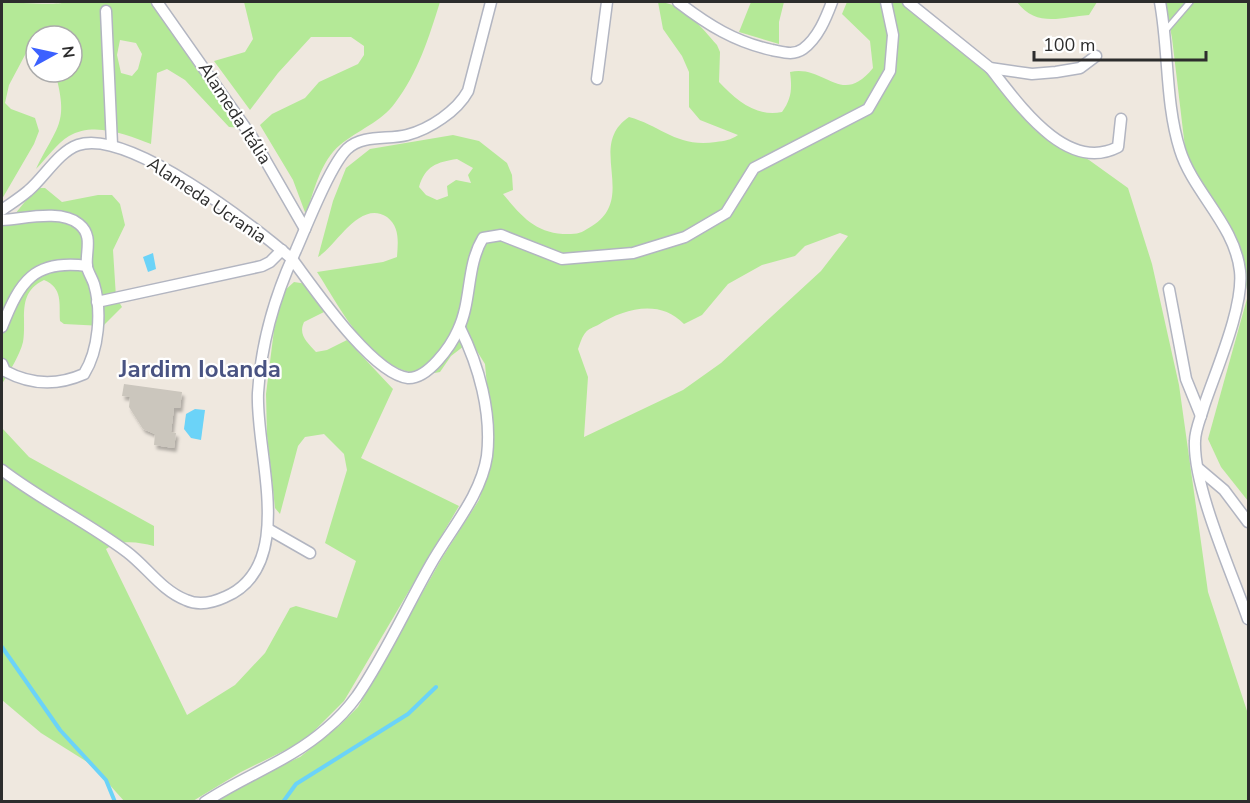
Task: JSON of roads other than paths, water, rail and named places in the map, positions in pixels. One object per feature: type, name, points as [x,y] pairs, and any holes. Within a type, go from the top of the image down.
[{"type":"street","name":"Alameda Itália","points":[[157,2],[252,137],[305,229]]},
{"type":"street","points":[[2,471],[128,552],[174,594],[188,601],[212,602],[232,594],[250,580],[260,560],[268,529],[269,503],[258,393],[272,309],[292,259],[334,166],[348,148],[361,141],[407,135],[425,127],[462,103],[468,91],[491,2]]},
{"type":"street","points":[[597,79],[607,2]]},
{"type":"street","points":[[678,2],[724,35],[745,45],[789,54],[805,48],[823,23],[832,2]]},
{"type":"street","name":"Alameda Ucrania","points":[[2,210],[27,193],[67,150],[92,142],[112,145],[155,163],[237,216],[292,259],[340,323],[377,361],[394,373],[407,378],[418,376],[443,356],[459,328],[475,252],[483,238],[501,235],[562,259],[633,253],[685,237],[726,213],[754,168],[868,109],[890,71],[893,35],[886,2]]},
{"type":"street","points":[[908,2],[990,68],[1032,121],[1042,130],[1086,154],[1104,154],[1118,147],[1121,119]]},
{"type":"street","points":[[1160,2],[1175,131],[1180,152],[1231,238],[1240,271],[1236,307],[1195,440],[1198,468],[1248,619]]},
{"type":"street","points":[[106,11],[112,145]]},
{"type":"street","points":[[990,68],[1032,74],[1056,72],[1080,68],[1096,56]]},
{"type":"street","points":[[2,220],[69,218],[81,225],[89,240],[87,266],[97,302],[96,344],[92,361],[84,374],[54,383],[33,382],[5,371],[2,364]]},
{"type":"street","points":[[97,302],[262,266],[270,262],[282,250]]},
{"type":"street","points":[[2,327],[23,285],[36,271],[68,264],[87,266]]},
{"type":"street","points":[[1169,289],[1186,379],[1200,420]]},
{"type":"street","points":[[205,801],[235,782],[293,753],[326,729],[357,696],[446,537],[477,492],[487,456],[487,434],[477,370],[459,328]]},
{"type":"street","points":[[1198,468],[1224,490],[1248,522]]},
{"type":"street","points":[[268,529],[310,553]]},
{"type":"lane","points":[[1165,31],[1190,2]]},
{"type":"water","points":[[153,253],[156,269],[148,272],[143,257]]},
{"type":"water","points":[[195,409],[205,410],[201,440],[191,438],[184,429],[186,414]]},
{"type":"waterway","points":[[2,647],[60,730],[106,780],[115,802]]},
{"type":"waterway","points":[[283,802],[296,784],[408,714],[436,687]]},
{"type":"district","name":"Jardim Iolanda","points":[[200,369]]}]
